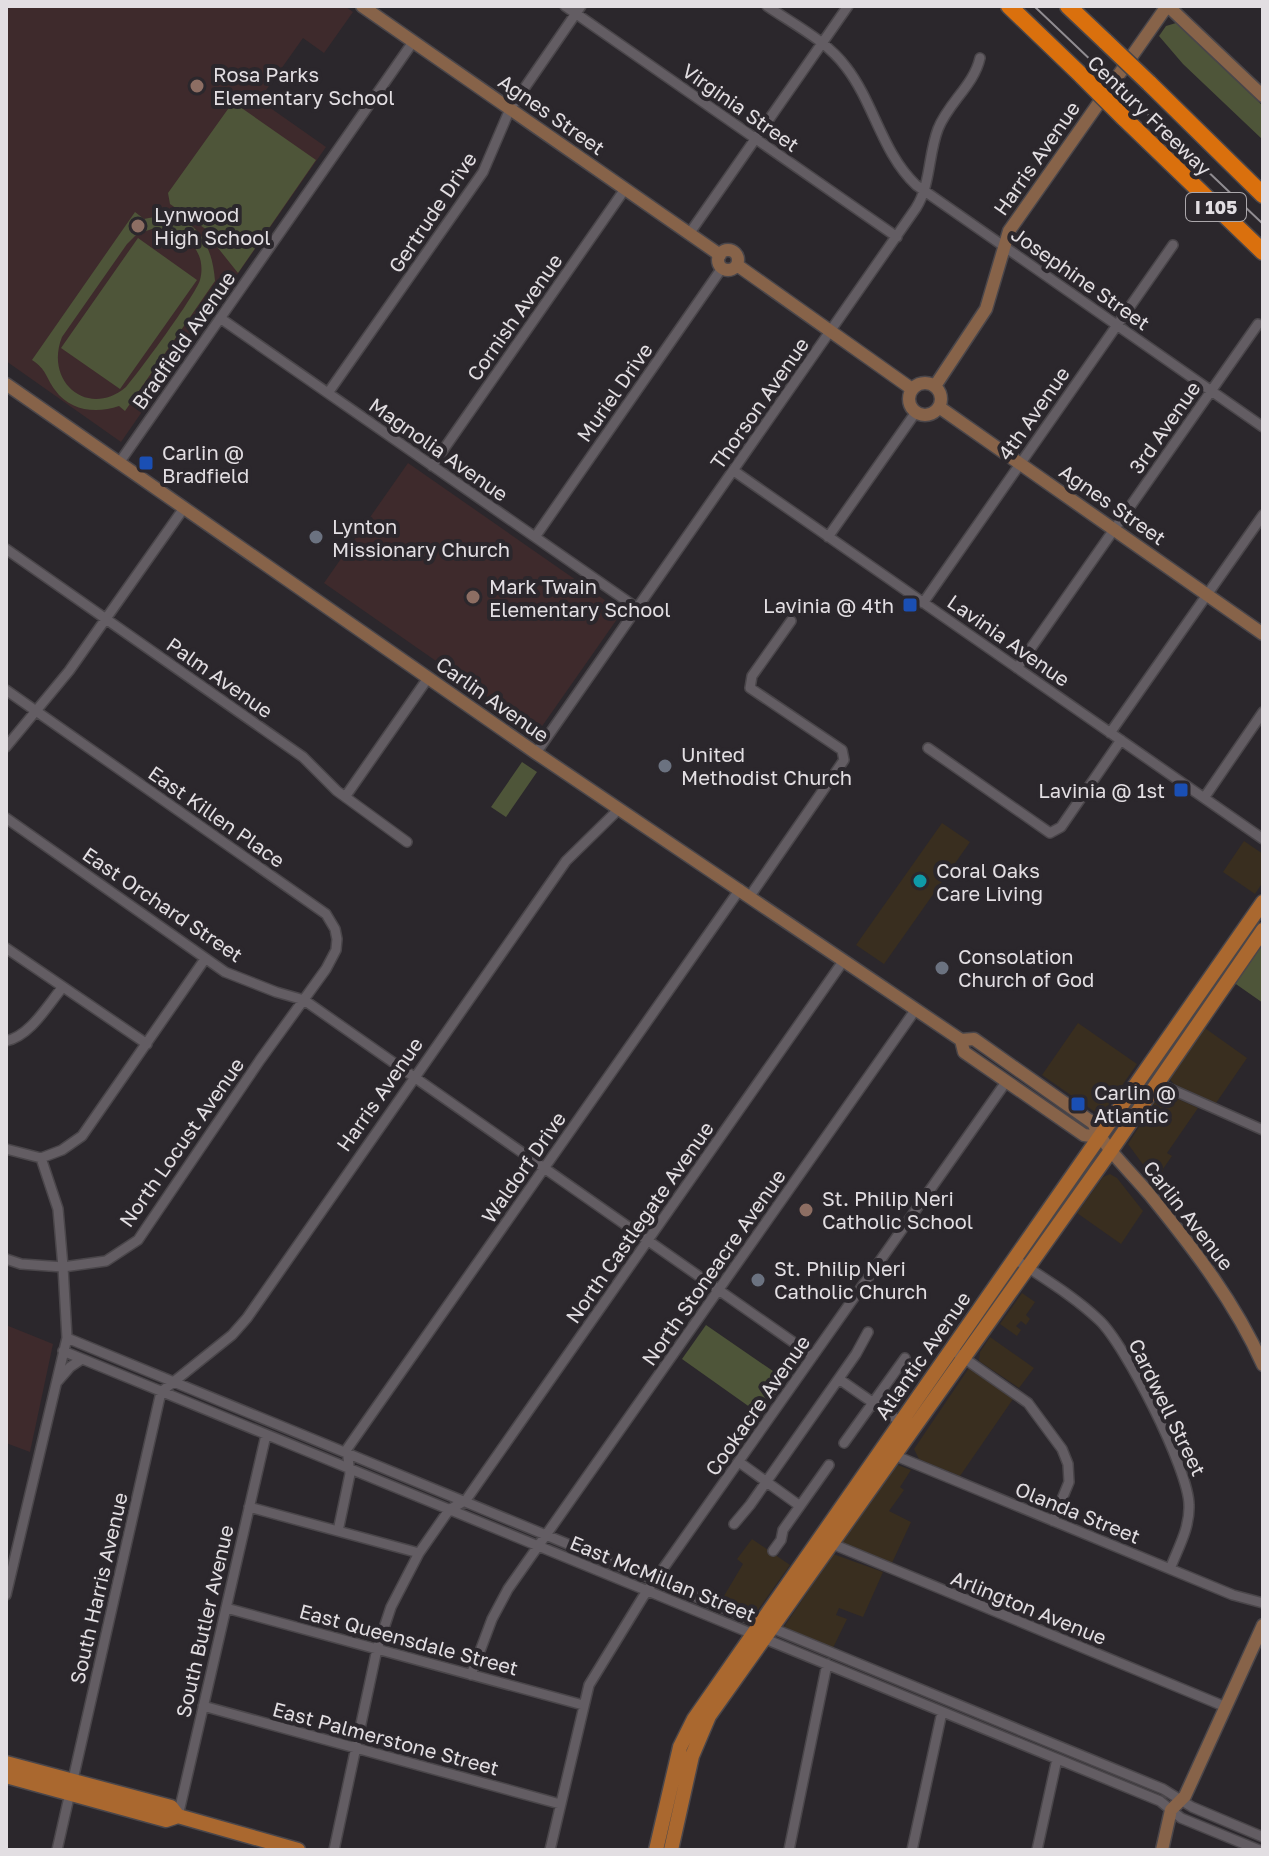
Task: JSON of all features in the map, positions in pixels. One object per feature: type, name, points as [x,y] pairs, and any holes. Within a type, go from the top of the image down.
[{"type":"highway","name":"Century Freeway","points":[[1009,6],[1263,252]]},
{"type":"highway","name":"Century Freeway","points":[[1068,6],[1263,195]]},
{"type":"main road","name":"Atlantic Avenue","points":[[656,1850],[680,1747],[689,1726],[762,1631],[1021,1263],[1099,1137],[1263,902]]},
{"type":"main road","name":"Atlantic Avenue","points":[[1021,1263],[1112,1149],[1263,930]]},
{"type":"main road","name":"Atlantic Avenue","points":[[671,1850],[700,1733],[762,1631]]},
{"type":"main road","points":[[6,1763],[71,1787]]},
{"type":"main road","points":[[6,1776],[171,1807],[178,1816],[298,1850]]},
{"type":"street","name":"Agnes Street","points":[[362,6],[689,234],[721,262]]},
{"type":"street","name":"Virginia Street","points":[[565,6],[579,10],[897,237]]},
{"type":"street","name":"Josephine Street","points":[[767,6],[846,66],[898,165],[912,182],[1263,427]]},
{"type":"street","points":[[689,234],[848,6]]},
{"type":"street","points":[[1168,6],[1263,96]]},
{"type":"street","name":"Harris Avenue","points":[[935,386],[983,316],[1009,231],[1168,6]]},
{"type":"street","name":"Gertrude Drive","points":[[328,393],[483,172],[510,109],[579,10]]},
{"type":"street","name":"Bradfield Avenue","points":[[119,463],[413,42]]},
{"type":"street","name":"Thorson Avenue","points":[[536,753],[897,237],[925,191],[938,128],[980,58]]},
{"type":"street","name":"Cornish Avenue","points":[[432,466],[625,189]]},
{"type":"street","name":"4th Avenue","points":[[923,603],[1173,245]]},
{"type":"street","points":[[721,262],[730,270],[737,265],[912,389]]},
{"type":"street","name":"Muriel Drive","points":[[535,537],[721,262]]},
{"type":"street","name":"Magnolia Avenue","points":[[220,318],[637,608]]},
{"type":"street","name":"3rd Avenue","points":[[1017,668],[1258,324]]},
{"type":"street","points":[[926,382],[935,386],[942,398],[939,407],[926,415],[916,412],[909,398],[912,389],[926,382]]},
{"type":"street","name":"Carlin Avenue","points":[[6,384],[536,753],[961,1040],[974,1039],[1093,1123],[1099,1137],[1198,1255],[1260,1349],[1263,1365]]},
{"type":"street","name":"Agnes Street","points":[[939,407],[1263,634]]},
{"type":"street","points":[[828,537],[916,412]]},
{"type":"street","name":"Lavinia Avenue","points":[[734,471],[1263,839]]},
{"type":"street","points":[[6,747],[69,671],[184,508]]},
{"type":"street","points":[[1110,733],[1263,515]]},
{"type":"street","name":"Palm Avenue","points":[[6,549],[303,757],[345,797],[407,842]]},
{"type":"street","name":"Waldorf Drive","points":[[348,1454],[347,1449],[544,1169],[745,893],[839,770],[845,756],[842,750],[753,690],[749,684],[791,621]]},
{"type":"street","points":[[345,797],[428,678]]},
{"type":"street","name":"East Killen Place","points":[[6,690],[326,914],[335,929],[336,950],[304,1000]]},
{"type":"street","points":[[1204,798],[1263,712]]},
{"type":"street","points":[[928,748],[1043,830],[1053,833],[1061,827],[1121,740]]},
{"type":"street","name":"Harris Avenue","points":[[161,1392],[240,1326],[566,861],[619,809]]},
{"type":"street","name":"East Orchard Street","points":[[6,818],[205,959],[245,980],[304,1000],[414,1078]]},
{"type":"street","points":[[6,948],[147,1044]]},
{"type":"street","points":[[6,1149],[41,1158],[62,1150],[82,1136],[205,959]]},
{"type":"street","name":"North Castlegate Avenue","points":[[449,1510],[466,1500],[844,960]]},
{"type":"street","points":[[6,1041],[15,1039],[30,1027],[62,988]]},
{"type":"street","name":"North Locust Avenue","points":[[63,1267],[106,1261],[138,1240],[304,1000]]},
{"type":"street","name":"North Stoneacre Avenue","points":[[471,1675],[492,1619],[508,1589],[916,1009]]},
{"type":"street","name":"Carlin Avenue","points":[[961,1040],[964,1052],[1006,1082],[1084,1135],[1099,1137]]},
{"type":"street","points":[[414,1078],[813,1356]]},
{"type":"street","name":"Cookacre Avenue","points":[[550,1850],[583,1705],[597,1669],[648,1591],[1006,1082]]},
{"type":"street","points":[[1157,1083],[1263,1130]]},
{"type":"street","points":[[6,1595],[67,1338],[58,1209],[41,1158]]},
{"type":"street","points":[[6,1259],[21,1264],[63,1267]]},
{"type":"street","name":"Cardwell Street","points":[[1021,1263],[1092,1314],[1113,1336],[1181,1467],[1188,1492],[1189,1514],[1170,1569]]},
{"type":"street","points":[[734,1524],[839,1379],[868,1332]]},
{"type":"street","name":"East McMillan Street","points":[[67,1338],[655,1582],[827,1664],[942,1712],[1160,1801],[1263,1837]]},
{"type":"street","name":"East McMillan Street","points":[[63,1351],[648,1591],[762,1631],[1163,1789],[1176,1805],[1181,1818],[1259,1850]]},
{"type":"street","points":[[957,1354],[1032,1407],[1062,1449],[1068,1464],[1069,1482],[1053,1521]]},
{"type":"street","points":[[844,1443],[905,1358]]},
{"type":"street","points":[[54,1385],[82,1359]]},
{"type":"street","points":[[839,1379],[906,1426]]},
{"type":"street","name":"South Harris Avenue","points":[[57,1850],[161,1392]]},
{"type":"street","name":"South Butler Avenue","points":[[178,1816],[266,1435]]},
{"type":"street","name":"Olanda Street","points":[[889,1450],[1248,1601],[1263,1603]]},
{"type":"street","points":[[338,1531],[350,1469],[348,1454]]},
{"type":"street","points":[[739,1462],[800,1506]]},
{"type":"street","points":[[773,1551],[829,1465]]},
{"type":"street","points":[[249,1507],[419,1553]]},
{"type":"street","points":[[334,1850],[377,1649],[391,1607],[419,1553],[449,1510]]},
{"type":"street","name":"Arlington Avenue","points":[[826,1540],[1226,1707]]},
{"type":"street","name":"East Queensdale Street","points":[[226,1608],[583,1705]]},
{"type":"street","points":[[1162,1850],[1176,1805],[1185,1796],[1263,1625]]},
{"type":"street","points":[[789,1850],[827,1664]]},
{"type":"street","name":"East Palmerstone Street","points":[[203,1706],[560,1804]]},
{"type":"street","points":[[912,1850],[942,1712]]},
{"type":"street","points":[[1037,1850],[1057,1759]]},
{"type":"shaded area","name":"Lynwood High School","points":[[10,6],[345,6],[353,12],[324,53],[303,38],[259,100],[326,147],[121,442],[6,361],[6,12]]},
{"type":"shaded area","name":"Mark Twain Elementary School","points":[[408,463],[622,612],[538,732],[324,583]]},
{"type":"shaded area","name":"Coral Oaks Care Living","points":[[942,823],[970,842],[884,964],[856,945]]},
{"type":"shaded area","points":[[1244,841],[1263,854],[1263,882],[1255,894],[1223,872]]},
{"type":"shaded area","points":[[1078,1023],[1137,1064],[1105,1110],[1095,1112],[1042,1075]]},
{"type":"shaded area","points":[[1202,1026],[1247,1058],[1216,1103],[1174,1084],[1169,1078]]},
{"type":"shaded area","points":[[1163,1095],[1198,1108],[1167,1153],[1172,1156],[1163,1169],[1163,1181],[1158,1185],[1128,1144],[1156,1100]]},
{"type":"shaded area","points":[[1110,1174],[1117,1178],[1143,1211],[1121,1244],[1077,1213],[1103,1177]]},
{"type":"shaded area","points":[[1022,1293],[1035,1302],[1026,1315],[1030,1319],[1026,1325],[1021,1321],[1016,1326],[1021,1330],[1017,1336],[1000,1324]]},
{"type":"shaded area","points":[[6,1325],[53,1344],[30,1452],[6,1443]]},
{"type":"shaded area","points":[[990,1337],[1034,1368],[1019,1388],[979,1361],[980,1352]]},
{"type":"shaded area","points":[[969,1368],[1013,1399],[960,1476],[919,1459],[914,1449]]},
{"type":"shaded area","points":[[894,1466],[911,1470],[900,1487],[904,1490],[889,1511],[911,1522],[891,1565],[841,1542]]},
{"type":"shaded area","points":[[752,1539],[790,1565],[753,1617],[718,1606],[743,1564],[737,1559]]},
{"type":"shaded area","points":[[833,1554],[883,1572],[863,1617],[839,1608],[836,1615],[847,1619],[832,1650],[784,1627]]},
{"type":"green space","points":[[1176,23],[1263,106],[1263,140],[1183,64],[1159,36],[1166,26]]},
{"type":"green space","points":[[233,102],[316,160],[238,273],[206,233],[207,230],[170,204],[168,193]]},
{"type":"green space","points":[[135,212],[144,219],[160,216],[186,222],[204,240],[215,281],[125,411],[119,406],[101,410],[84,409],[68,402],[32,360]],"holes":[[[155,228],[183,237],[196,250],[201,269],[196,289],[126,387],[112,396],[97,399],[84,397],[64,381],[59,368],[58,353],[62,337],[127,244],[137,234]]]},
{"type":"green space","points":[[138,238],[197,280],[120,389],[61,348]]},
{"type":"green space","points":[[522,762],[537,772],[506,817],[491,807]]},
{"type":"green space","points":[[1263,940],[1263,1003],[1233,982]]},
{"type":"green space","points":[[706,1325],[786,1380],[761,1415],[682,1359]]},
{"type":"tram line","points":[[1034,6],[1263,224]]},
{"type":"place","name":"Rosa Parks Elementary School","points":[[197,86]]},
{"type":"place","name":"Lynwood High School","points":[[138,226]]},
{"type":"place","name":"Carlin @ Bradfield","points":[[146,463]]},
{"type":"place","name":"Lynton Missionary Church","points":[[316,537]]},
{"type":"place","name":"Mark Twain Elementary School","points":[[473,597]]},
{"type":"place","name":"Lavinia @ 4th","points":[[910,605]]},
{"type":"place","name":"United Methodist Church","points":[[665,766]]},
{"type":"place","name":"Lavinia @ 1st","points":[[1181,790]]},
{"type":"place","name":"Coral Oaks Care Living","points":[[920,881]]},
{"type":"place","name":"Consolation Church of God","points":[[942,968]]},
{"type":"place","name":"Carlin @ Atlantic","points":[[1078,1104]]},
{"type":"place","name":"St. Philip Neri Catholic School","points":[[806,1210]]},
{"type":"place","name":"St. Philip Neri Catholic Church","points":[[758,1280]]}]
